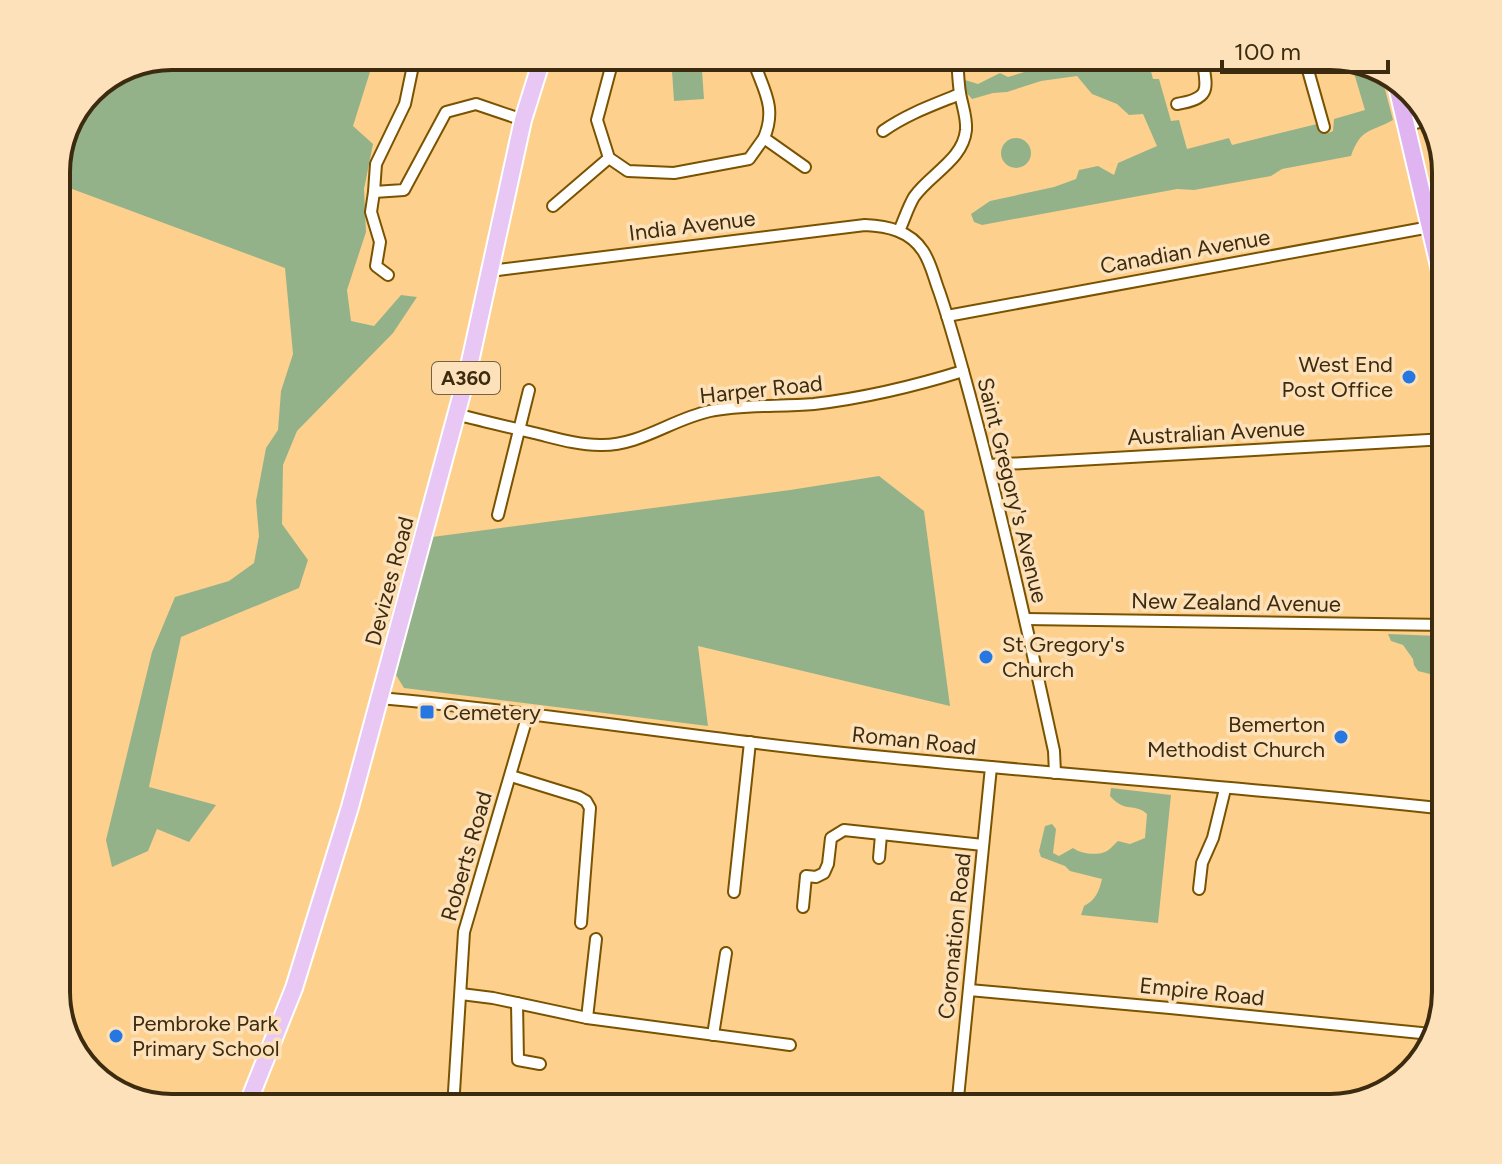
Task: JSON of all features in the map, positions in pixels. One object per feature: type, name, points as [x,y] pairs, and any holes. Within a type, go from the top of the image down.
[{"type":"highway","points":[[1400,98],[1432,236]]},
{"type":"main road","name":"Devizes Road","points":[[252,1094],[294,988],[347,818],[456,414],[523,120],[539,70]]},
{"type":"street","points":[[388,275],[376,266],[380,242],[371,212],[376,164],[405,104],[412,70]]},
{"type":"street","points":[[610,70],[597,120],[609,158],[628,171],[674,173],[749,159],[770,125],[771,108],[757,70]]},
{"type":"street","points":[[899,231],[914,197],[945,167],[962,145],[966,119],[958,70]]},
{"type":"street","points":[[1177,104],[1195,101],[1202,96],[1206,88],[1204,70]]},
{"type":"street","points":[[1308,70],[1324,127]]},
{"type":"street","points":[[883,131],[899,119],[960,94]]},
{"type":"street","points":[[374,192],[404,190],[446,112],[476,104],[523,120]]},
{"type":"street","points":[[1406,126],[1418,122]]},
{"type":"street","points":[[764,138],[805,167]]},
{"type":"street","points":[[553,206],[609,158]]},
{"type":"street","name":"India Avenue","points":[[490,271],[865,225],[899,231]]},
{"type":"street","name":"Canadian Avenue","points":[[947,316],[1430,227]]},
{"type":"street","name":"Saint Gregory's Avenue","points":[[899,231],[913,239],[930,266],[963,371],[989,465],[1025,619],[1054,751],[1055,773]]},
{"type":"street","name":"Harper Road","points":[[456,414],[587,445],[621,444],[710,411],[845,399],[929,382],[963,371]]},
{"type":"street","points":[[498,515],[529,390]]},
{"type":"street","name":"Australian Avenue","points":[[989,465],[1432,440]]},
{"type":"street","name":"New Zealand Avenue","points":[[1025,619],[1432,625]]},
{"type":"street","name":"Roman Road","points":[[380,698],[750,742],[1432,808]]},
{"type":"street","name":"Roberts Road","points":[[454,1094],[464,932],[528,714]]},
{"type":"street","points":[[734,892],[750,742]]},
{"type":"street","name":"Coronation Road","points":[[958,1094],[991,767]]},
{"type":"street","points":[[511,776],[579,797],[590,808],[578,916]]},
{"type":"street","points":[[1199,889],[1202,863],[1213,838],[1225,789]]},
{"type":"street","points":[[803,907],[806,876],[816,877],[824,873],[831,838],[844,830],[983,845]]},
{"type":"street","points":[[879,858],[881,835]]},
{"type":"street","points":[[587,1018],[596,939]]},
{"type":"street","points":[[713,1035],[726,953]]},
{"type":"street","name":"Empire Road","points":[[969,990],[1423,1033]]},
{"type":"street","points":[[461,994],[587,1018],[713,1035],[774,1037],[790,1045]]},
{"type":"street","points":[[517,1003],[518,1060],[540,1064]]},
{"type":"green space","points":[[371,70],[353,126],[373,144],[364,189],[366,232],[347,290],[351,321],[374,326],[401,295],[417,297],[393,333],[297,431],[283,465],[282,524],[308,560],[299,588],[181,637],[149,787],[216,805],[189,842],[157,829],[148,851],[112,867],[106,840],[152,652],[175,597],[229,581],[254,563],[259,536],[256,501],[266,448],[278,430],[281,391],[293,354],[285,268],[70,188],[73,146],[87,116],[100,100],[116,87],[152,72]]},
{"type":"green space","points":[[672,70],[702,70],[704,99],[674,101]]},
{"type":"green space","points":[[1031,70],[1151,70],[1153,79],[1159,79],[1171,121],[1179,120],[1187,149],[1229,138],[1232,145],[1317,124],[1319,131],[1326,134],[1333,131],[1334,119],[1365,110],[1354,73],[1384,86],[1393,120],[1362,136],[1351,156],[1282,169],[1271,176],[1194,190],[1177,189],[982,225],[974,222],[971,214],[990,201],[1054,187],[1076,179],[1079,170],[1098,166],[1114,175],[1118,163],[1157,146],[1143,114],[1129,115],[1117,104],[1092,94],[1077,76],[1041,81],[972,99],[965,91],[965,80],[978,84],[1000,73],[1008,77]]},
{"type":"green space","points":[[1016,138],[1022,139],[1030,147],[1030,159],[1022,167],[1016,168],[1010,167],[1002,159],[1001,153],[1002,147],[1010,139]]},
{"type":"green space","points":[[879,476],[924,511],[950,706],[698,646],[708,726],[404,688],[396,675],[432,537]]},
{"type":"green space","points":[[1388,634],[1432,636],[1432,674],[1418,671],[1403,645],[1391,641]]},
{"type":"green space","points":[[1111,788],[1171,795],[1158,923],[1081,915],[1084,906],[1096,895],[1102,879],[1070,871],[1041,857],[1039,851],[1045,826],[1052,824],[1056,829],[1053,853],[1059,856],[1073,848],[1085,853],[1099,853],[1107,851],[1118,841],[1130,844],[1145,838],[1147,814],[1116,801],[1110,796]]},
{"type":"place","name":"West End Post Office","points":[[1409,377]]},
{"type":"place","name":"St Gregory's Church","points":[[986,657]]},
{"type":"place","name":"Cemetery","points":[[427,712]]},
{"type":"place","name":"Bemerton Methodist Church","points":[[1341,737]]},
{"type":"place","name":"Pembroke Park Primary School","points":[[116,1036]]}]
